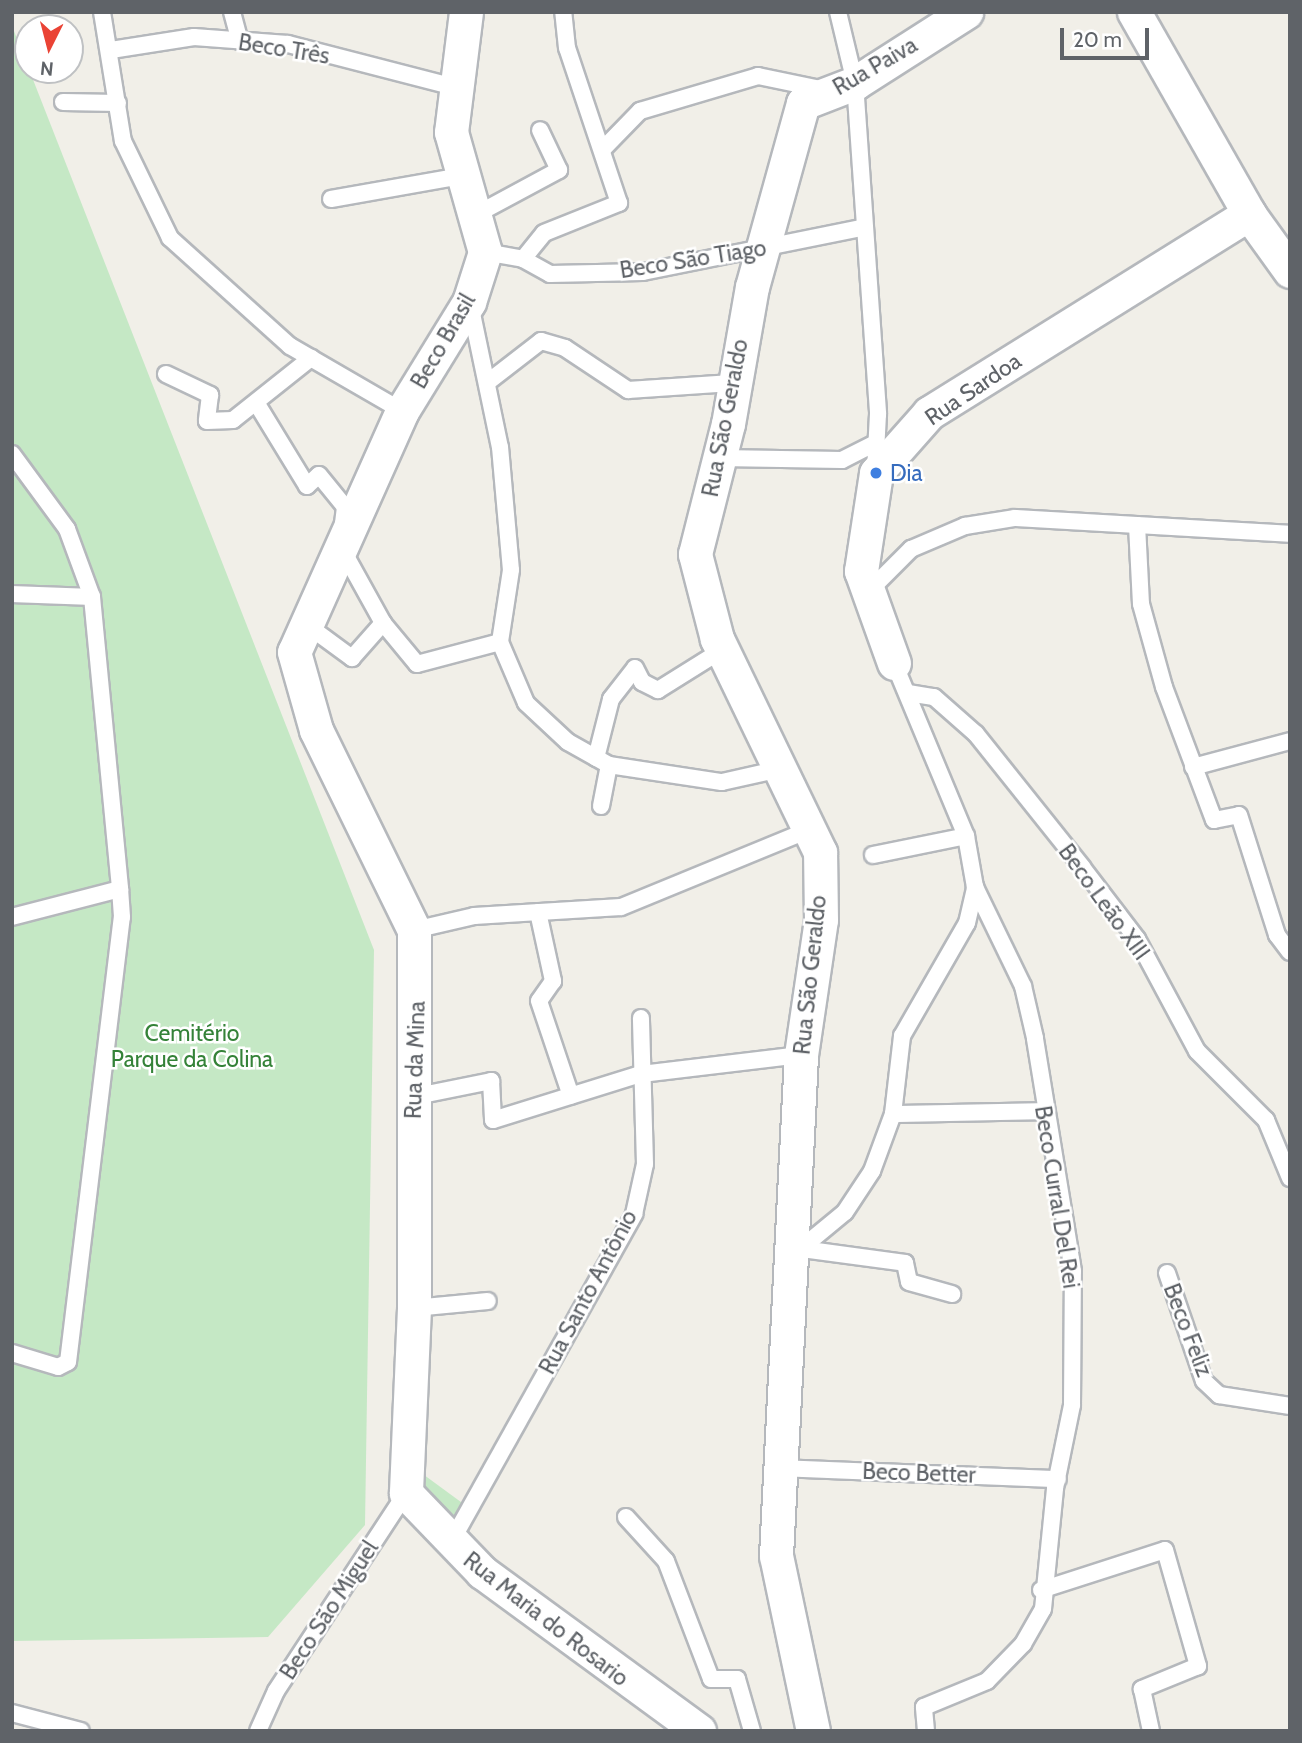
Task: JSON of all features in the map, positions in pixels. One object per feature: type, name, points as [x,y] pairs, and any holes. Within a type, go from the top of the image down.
[{"type":"street","name":"Beco Brasil","points":[[300,639],[402,411],[469,302],[485,252],[479,213],[462,176],[451,132],[454,87],[466,12]]},
{"type":"street","name":"Rua Paiva","points":[[762,248],[803,103],[844,87],[966,12]]},
{"type":"street","points":[[1134,12],[1249,214],[1290,271]]},
{"type":"street","name":"Rua Sardoa","points":[[874,459],[929,413],[1249,214]]},
{"type":"street","name":"Rua São Geraldo","points":[[762,248],[732,383],[720,458],[695,554],[722,650],[820,852],[821,920],[801,1055],[797,1253],[780,1468],[780,1596],[813,1731]]},
{"type":"street","points":[[874,459],[862,571],[865,594],[894,663]]},
{"type":"street","name":"Rua da Mina","points":[[300,639],[316,730],[414,930],[414,1308],[406,1493]]},
{"type":"street","name":"Rua Maria do Rosario","points":[[406,1493],[449,1544],[680,1726]]},
{"type":"lane","points":[[102,12],[111,50],[123,141],[170,238],[310,358],[402,411]]},
{"type":"lane","points":[[232,12],[240,41]]},
{"type":"lane","points":[[523,259],[544,233],[619,203],[604,148],[567,48],[563,12]]},
{"type":"lane","points":[[720,458],[874,459],[878,414],[862,228],[844,87],[838,12]]},
{"type":"lane","name":"Beco Três","points":[[111,50],[194,37],[288,44],[454,87]]},
{"type":"lane","points":[[604,148],[640,111],[758,76],[844,87]]},
{"type":"lane","points":[[63,102],[118,103]]},
{"type":"lane","points":[[479,213],[559,170],[540,130]]},
{"type":"lane","points":[[331,199],[462,176]]},
{"type":"lane","name":"Beco São Tiago","points":[[485,252],[523,259],[550,274],[643,272],[862,228]]},
{"type":"lane","points":[[469,302],[488,382],[512,569],[500,642],[526,704],[602,762],[722,782],[780,769]]},
{"type":"lane","points":[[488,382],[541,341],[565,348],[628,390],[732,383]]},
{"type":"lane","points":[[166,374],[210,394],[207,421],[233,420],[257,404],[310,358]]},
{"type":"lane","points":[[257,404],[307,486],[319,475],[345,507],[341,550],[383,624],[417,664],[500,642]]},
{"type":"lane","points":[[12,454],[67,529],[92,597],[122,917],[68,1362],[58,1367],[12,1353]]},
{"type":"lane","points":[[865,594],[911,549],[965,526],[1015,518],[1290,534]]},
{"type":"lane","points":[[1137,525],[1141,604],[1194,767],[1214,820],[1239,815],[1277,935],[1290,952]]},
{"type":"lane","points":[[12,594],[92,597]]},
{"type":"lane","points":[[300,639],[352,658],[383,624]]},
{"type":"lane","points":[[601,806],[602,762],[611,699],[635,668],[642,682],[658,690],[722,650]]},
{"type":"lane","points":[[797,1253],[845,1212],[873,1171],[894,1114],[902,1036],[967,923],[975,887],[966,836],[894,663]]},
{"type":"lane","name":"Beco Leão XIII","points":[[908,693],[934,697],[976,734],[1082,867],[1137,939],[1197,1051],[1266,1120],[1290,1178]]},
{"type":"lane","points":[[1194,767],[1290,741]]},
{"type":"lane","points":[[414,930],[474,916],[621,907],[809,830]]},
{"type":"lane","points":[[873,855],[966,836]]},
{"type":"lane","name":"Beco Curral Del Rei","points":[[926,1731],[923,1707],[987,1681],[1023,1644],[1043,1609],[1041,1590],[1058,1479],[1073,1405],[1073,1271],[1023,986],[975,887]]},
{"type":"lane","points":[[12,917],[120,889]]},
{"type":"lane","points":[[538,912],[552,981],[539,1001],[571,1096]]},
{"type":"lane","name":"Rua Santo Antônio","points":[[449,1544],[634,1214],[645,1164],[641,1018]]},
{"type":"lane","points":[[412,1097],[492,1081],[494,1120],[641,1074],[801,1055]]},
{"type":"lane","points":[[894,1114],[1043,1111]]},
{"type":"lane","points":[[797,1253],[905,1263],[909,1282],[953,1294]]},
{"type":"lane","name":"Beco Feliz","points":[[1167,1273],[1204,1381],[1219,1395],[1290,1406]]},
{"type":"lane","points":[[414,1308],[488,1301]]},
{"type":"lane","name":"Beco Better","points":[[780,1468],[1058,1479]]},
{"type":"lane","name":"Beco São Miguel","points":[[258,1731],[276,1691],[406,1493]]},
{"type":"lane","points":[[626,1517],[666,1561],[711,1679],[737,1679],[752,1731]]},
{"type":"lane","points":[[1041,1590],[1165,1550],[1198,1666],[1142,1689],[1151,1731]]},
{"type":"lane","points":[[12,1713],[81,1731]]},
{"type":"green space","name":"Cemitério Parque da Colina","points":[[12,26],[14,84],[35,84],[374,950],[365,1525],[268,1637],[12,1641]]},
{"type":"green space","points":[[420,1472],[465,1505],[449,1534],[418,1488]]},
{"type":"place","name":"Dia","points":[[876,473]]}]
